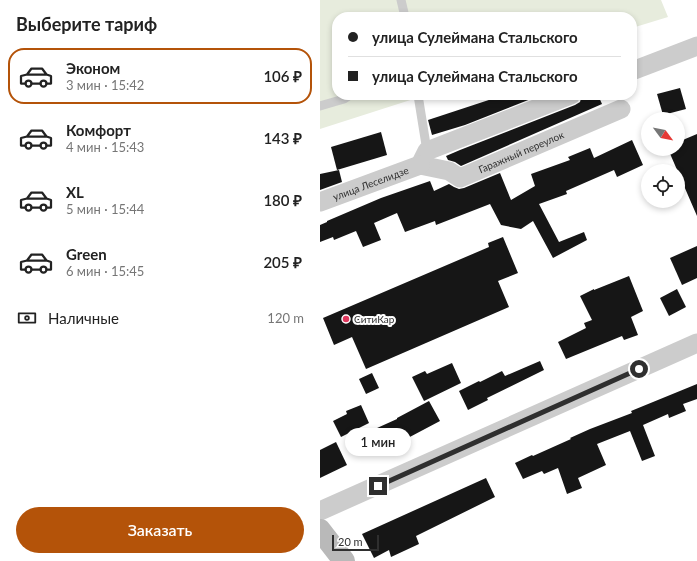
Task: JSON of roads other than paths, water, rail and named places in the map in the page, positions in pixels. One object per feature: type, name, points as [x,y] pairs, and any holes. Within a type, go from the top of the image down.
[{"type":"street","points":[[637,69],[697,46]]},
{"type":"street","name":"улица Леселидзе","points":[[320,202],[559,100]]},
{"type":"street","name":"Гаражный переулок","points":[[424,158],[460,178],[621,109]]},
{"type":"street","points":[[320,511],[697,343]]},
{"type":"street","points":[[320,530],[344,561]]},
{"type":"lane","points":[[402,0],[404,12]]},
{"type":"lane","points":[[320,106],[341,100]]},
{"type":"lane","points":[[418,100],[424,158]]},
{"type":"place","name":"СитиКар","points":[[346,319]]}]
